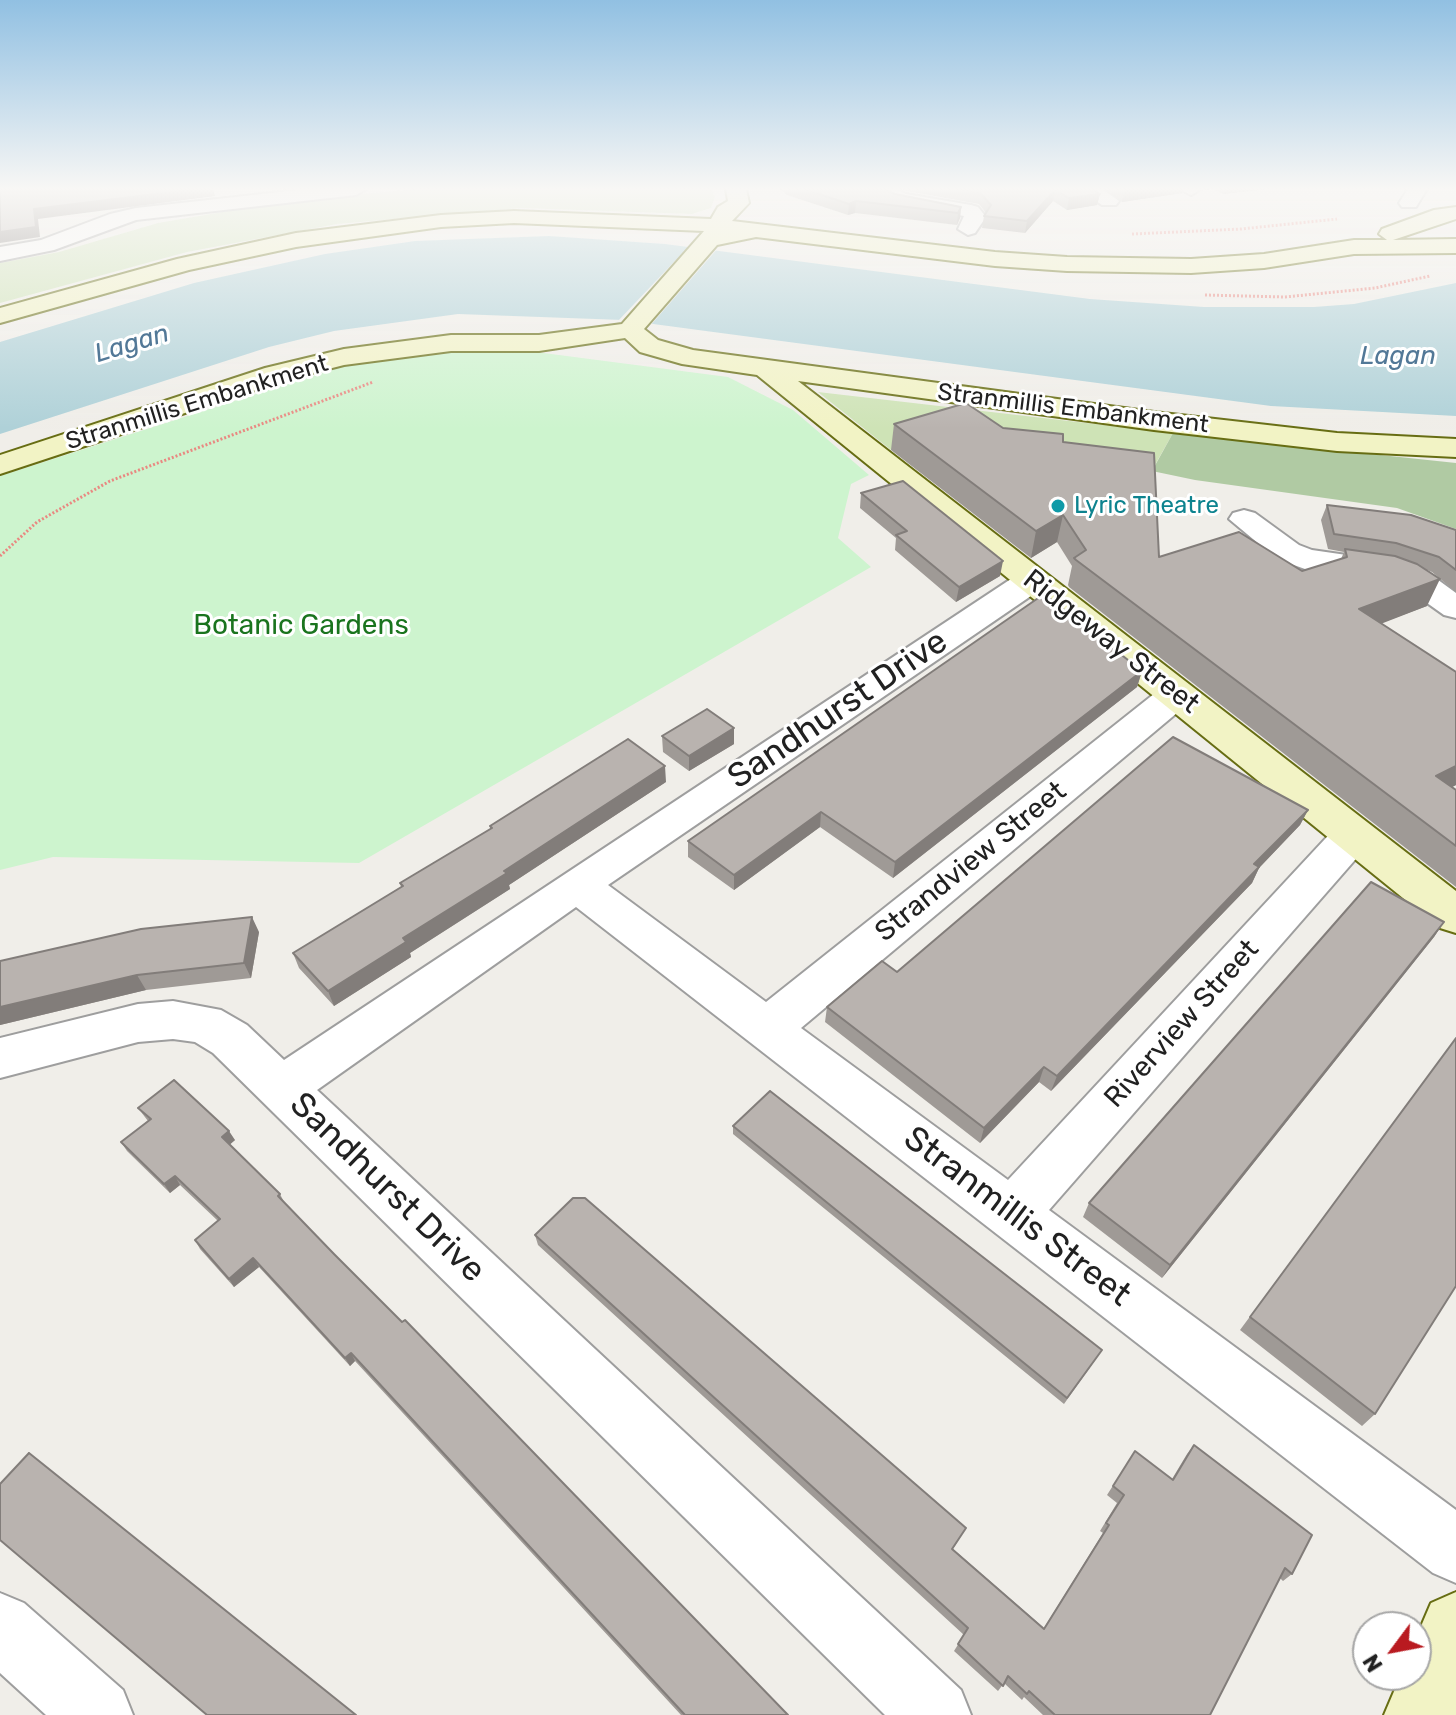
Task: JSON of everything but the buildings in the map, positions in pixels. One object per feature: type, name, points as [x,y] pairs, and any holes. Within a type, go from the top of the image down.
[{"type":"street","points":[[0,316],[170,269]]},
{"type":"street","points":[[631,327],[680,269]]},
{"type":"street","name":"Stranmillis Embankment","points":[[539,343],[631,327],[649,346],[691,358],[1184,424],[1337,442],[1456,448]]},
{"type":"street","name":"Stranmillis Embankment","points":[[0,465],[262,378],[344,357],[451,343],[539,343],[664,362],[691,358]]},
{"type":"street","name":"Ridgeway Street","points":[[766,369],[1456,916]]},
{"type":"street","points":[[1244,519],[1264,536],[1296,555],[1325,563],[1388,571],[1418,581],[1456,608]]},
{"type":"street","name":"Sandhurst Drive","points":[[936,1715],[282,1088],[577,885],[1032,580]]},
{"type":"street","name":"Strandview Street","points":[[766,1029],[1177,694]]},
{"type":"street","name":"Riverview Street","points":[[1012,1213],[1353,835]]},
{"type":"street","name":"Stranmillis Street","points":[[577,885],[1456,1550]]},
{"type":"street","points":[[0,1058],[138,1023],[173,1020],[204,1024],[230,1039],[282,1088]]},
{"type":"street","points":[[0,1627],[98,1715]]},
{"type":"street","points":[[1421,1715],[1456,1628]]},
{"type":"path","points":[[0,556],[37,522],[110,481],[370,385],[382,376]]},
{"type":"green space","points":[[0,269],[125,269],[0,303]]},
{"type":"green space","name":"Botanic Gardens","points":[[463,351],[536,352],[728,377],[793,410],[869,475],[851,484],[838,538],[871,567],[359,863],[53,857],[0,870],[0,476],[350,364]]},
{"type":"green space","points":[[818,392],[1173,433],[1147,479],[962,429],[891,450]]},
{"type":"green space","points":[[1173,433],[1456,463],[1456,529],[1397,508],[1195,480],[1152,471]]},
{"type":"water","name":"Lagan","points":[[257,269],[858,269],[1090,299],[1204,307],[1314,307],[1354,304],[1456,283],[1456,416],[1271,406],[623,320],[458,314],[334,331],[269,347],[0,434],[0,342],[194,283]]},
{"type":"pier","points":[[667,269],[700,269],[649,327],[617,322]]},
{"type":"place","name":"Lyric Theatre","points":[[1058,506]]}]
